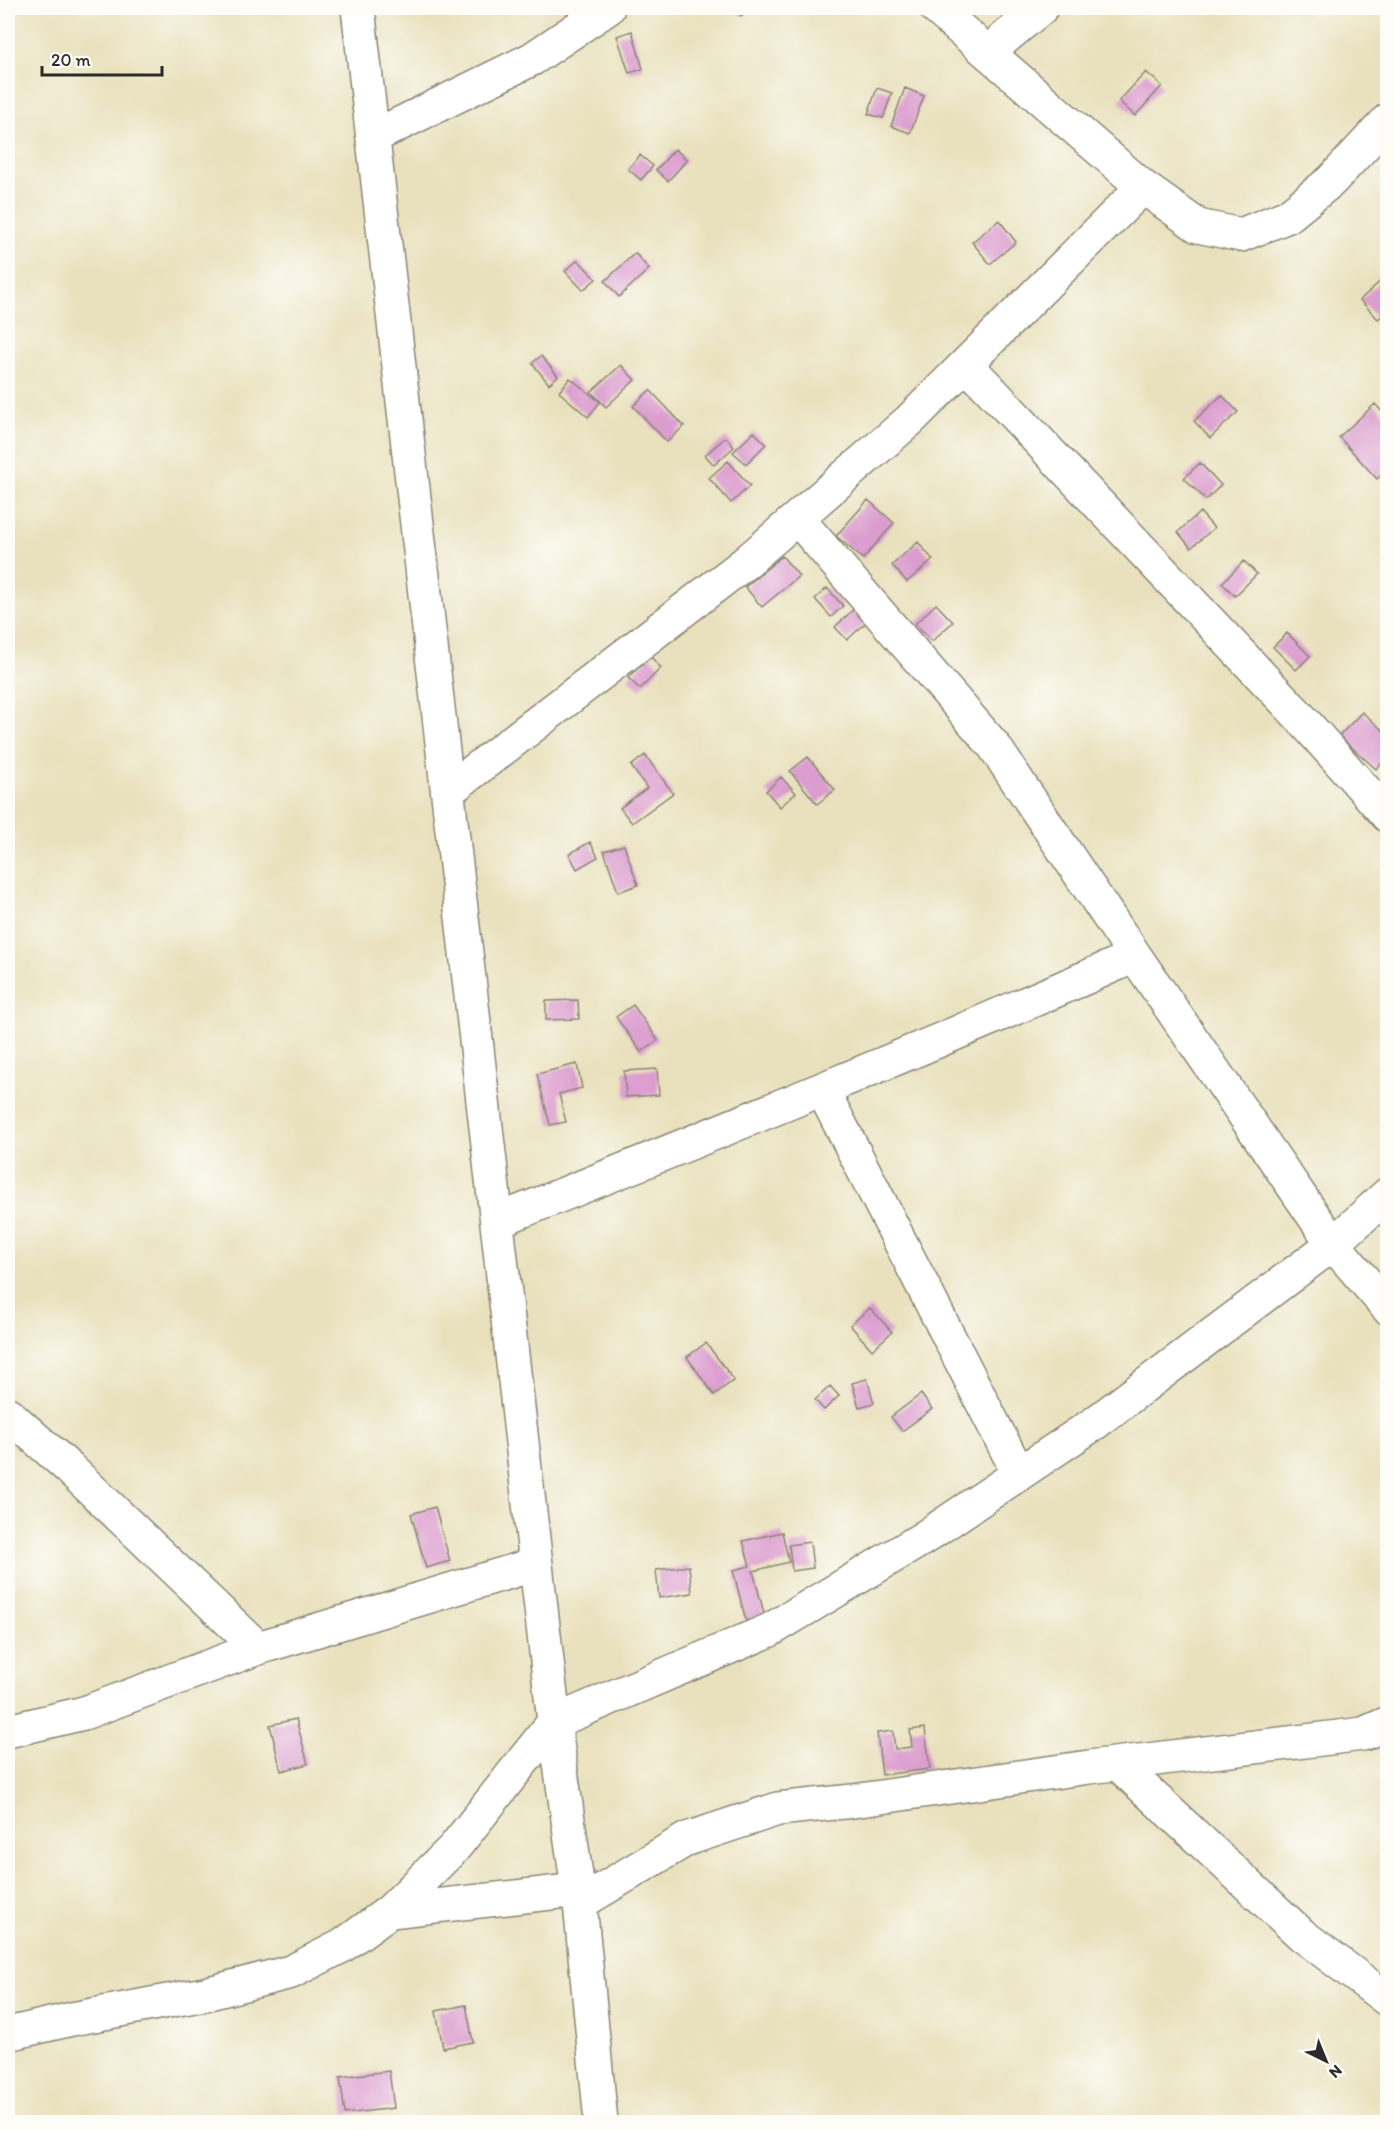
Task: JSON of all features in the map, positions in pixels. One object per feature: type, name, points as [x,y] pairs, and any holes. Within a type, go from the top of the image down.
[{"type":"street","points":[[358,8],[536,1564],[579,1897],[601,2122]]},
{"type":"street","points":[[373,137],[532,59],[609,8]]},
{"type":"street","points":[[936,8],[1143,187],[1198,226],[1241,235],[1288,216],[1331,182],[1388,120]]},
{"type":"street","points":[[988,52],[1041,8]]},
{"type":"street","points":[[448,791],[745,563],[910,420],[1143,187]]},
{"type":"street","points":[[966,364],[1300,717],[1388,816]]},
{"type":"street","points":[[797,518],[994,746],[1333,1244],[1388,1308]]},
{"type":"street","points":[[497,1221],[822,1089],[1135,956]]},
{"type":"street","points":[[822,1089],[1019,1474]]},
{"type":"street","points":[[8,2034],[72,2019],[205,1994],[291,1972],[342,1946],[390,1911],[454,1848],[555,1722],[770,1630],[922,1539],[1095,1423],[1333,1244],[1388,1194]]},
{"type":"street","points":[[8,1414],[69,1468],[258,1648]]},
{"type":"street","points":[[8,1731],[84,1713],[258,1648],[536,1564]]},
{"type":"street","points":[[390,1911],[579,1897],[687,1839],[778,1809],[1363,1734],[1388,1723]]},
{"type":"street","points":[[1118,1764],[1302,1935],[1388,2000]]},
{"type":"building","points":[[734,8],[751,8],[741,16]]},
{"type":"building","points":[[632,31],[643,69],[629,73],[617,36]]},
{"type":"building","points":[[1146,72],[1162,86],[1135,116],[1119,101]]},
{"type":"building","points":[[877,88],[892,93],[883,118],[868,114]]},
{"type":"building","points":[[905,88],[924,96],[910,133],[891,126]]},
{"type":"building","points":[[675,149],[687,160],[668,181],[656,170]]},
{"type":"building","points":[[640,155],[653,166],[641,180],[628,169]]},
{"type":"building","points":[[999,220],[1016,242],[990,264],[972,242]]},
{"type":"building","points":[[635,253],[649,269],[619,297],[605,281]]},
{"type":"building","points":[[578,260],[596,279],[583,290],[565,271]]},
{"type":"building","points":[[1388,274],[1388,311],[1378,319],[1360,300]]},
{"type":"building","points":[[541,356],[558,376],[549,384],[532,363]]},
{"type":"building","points":[[621,365],[635,380],[606,407],[591,392]]},
{"type":"building","points":[[570,378],[600,402],[588,417],[559,392]]},
{"type":"building","points":[[650,390],[684,426],[667,442],[633,406]]},
{"type":"building","points":[[1222,395],[1238,412],[1210,438],[1194,421]]},
{"type":"building","points":[[1375,404],[1388,418],[1388,469],[1377,479],[1339,437]]},
{"type":"building","points":[[754,432],[766,444],[746,464],[733,452]]},
{"type":"building","points":[[726,437],[734,447],[714,465],[705,455]]},
{"type":"building","points":[[728,461],[750,486],[731,503],[709,478]]},
{"type":"building","points":[[1200,463],[1221,485],[1206,500],[1184,478]]},
{"type":"building","points":[[868,500],[894,523],[863,559],[836,536]]},
{"type":"building","points":[[1200,512],[1214,528],[1191,548],[1178,532]]},
{"type":"building","points":[[918,542],[933,560],[907,582],[892,565]]},
{"type":"building","points":[[782,556],[799,576],[762,607],[745,587]]},
{"type":"building","points":[[1244,561],[1257,574],[1235,596],[1222,583]]},
{"type":"building","points":[[827,588],[843,606],[831,617],[815,599]]},
{"type":"building","points":[[936,604],[953,622],[932,641],[915,624]]},
{"type":"building","points":[[858,605],[871,618],[847,640],[835,627]]},
{"type":"building","points":[[1287,633],[1310,656],[1296,670],[1273,647]]},
{"type":"building","points":[[650,656],[661,668],[640,689],[628,678]]},
{"type":"building","points":[[1362,712],[1388,735],[1388,757],[1376,769],[1339,736]]},
{"type":"building","points":[[645,755],[673,793],[632,823],[620,808],[647,788],[631,766]]},
{"type":"building","points":[[808,757],[835,790],[817,804],[790,771]]},
{"type":"building","points":[[781,777],[796,793],[780,807],[766,791]]},
{"type":"building","points":[[590,842],[598,857],[577,869],[569,854]]},
{"type":"building","points":[[624,845],[638,885],[618,892],[604,851]]},
{"type":"building","points":[[578,1000],[579,1019],[546,1020],[546,1001]]},
{"type":"building","points":[[633,1005],[658,1040],[641,1052],[616,1017]]},
{"type":"building","points":[[577,1064],[582,1088],[559,1094],[566,1122],[550,1125],[537,1074]]},
{"type":"building","points":[[657,1069],[659,1095],[626,1097],[624,1071]]},
{"type":"building","points":[[870,1308],[892,1332],[872,1350],[850,1325]]},
{"type":"building","points":[[706,1343],[734,1380],[714,1395],[687,1357]]},
{"type":"building","points":[[867,1379],[874,1403],[859,1407],[852,1383]]},
{"type":"building","points":[[830,1386],[839,1396],[824,1410],[815,1400]]},
{"type":"building","points":[[921,1394],[932,1409],[902,1431],[891,1417]]},
{"type":"building","points":[[435,1507],[450,1561],[426,1568],[411,1514]]},
{"type":"building","points":[[782,1532],[789,1562],[753,1571],[765,1617],[746,1621],[733,1570],[750,1566],[743,1541]]},
{"type":"building","points":[[810,1542],[813,1568],[792,1571],[789,1545]]},
{"type":"building","points":[[689,1566],[692,1593],[659,1598],[656,1570]]},
{"type":"building","points":[[296,1719],[308,1764],[281,1771],[270,1725]]},
{"type":"building","points":[[925,1728],[930,1769],[882,1775],[877,1733],[893,1731],[895,1749],[912,1747],[910,1730]]},
{"type":"building","points":[[466,2005],[473,2042],[443,2048],[436,2011]]},
{"type":"building","points":[[389,2071],[394,2108],[345,2114],[340,2077]]}]
